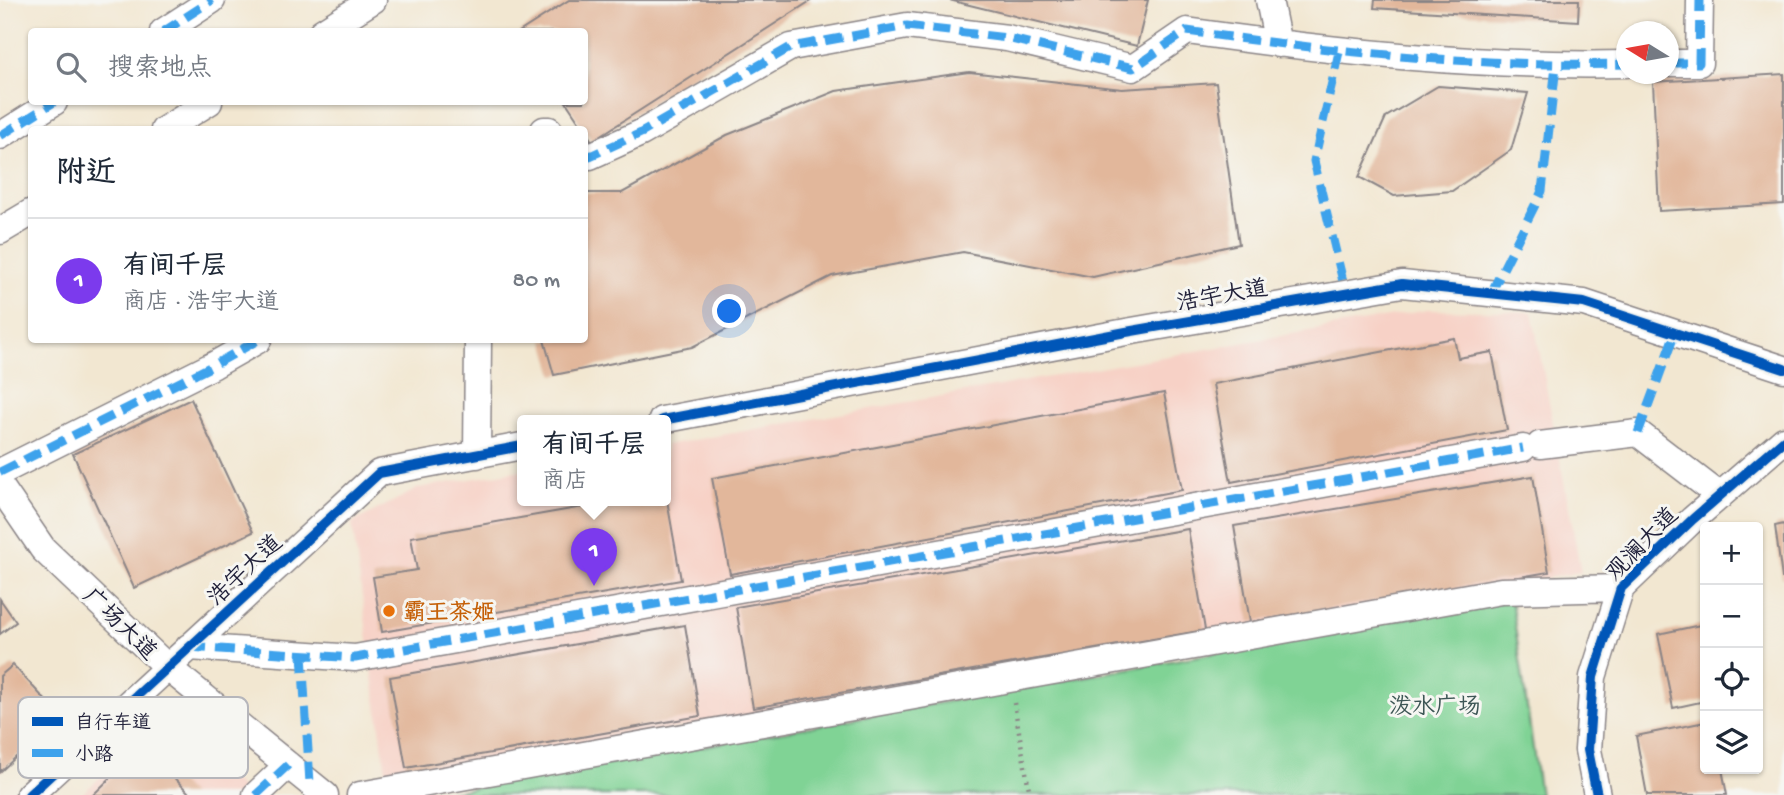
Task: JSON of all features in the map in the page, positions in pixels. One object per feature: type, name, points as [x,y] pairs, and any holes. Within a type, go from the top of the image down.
[{"type":"street","points":[[169,28],[212,0]]},
{"type":"street","points":[[328,28],[373,0]]},
{"type":"street","points":[[1269,0],[1278,44]]},
{"type":"street","points":[[1679,63],[1699,63],[1700,0]]},
{"type":"street","points":[[588,155],[641,133],[791,47],[907,26],[1007,38],[1133,68],[1186,31],[1339,52],[1556,66],[1616,64]]},
{"type":"street","points":[[0,136],[49,105]]},
{"type":"street","points":[[170,126],[204,105]]},
{"type":"street","points":[[0,231],[28,214]]},
{"type":"street","name":"浩宇大道","points":[[671,418],[1126,332],[1402,284],[1584,303],[1784,369]]},
{"type":"street","points":[[0,471],[214,365],[253,343]]},
{"type":"street","points":[[477,455],[478,343]]},
{"type":"street","points":[[189,647],[355,658],[1531,446],[1638,433],[1720,496]]},
{"type":"street","name":"观澜大道","points":[[1597,795],[1588,750],[1593,677],[1621,588],[1784,440]]},
{"type":"street","name":"浩宇大道","points":[[135,697],[380,473],[517,447]]},
{"type":"street","name":"广场大道","points":[[4,500],[43,549],[167,667],[204,697]]},
{"type":"street","points":[[359,795],[1501,591],[1621,588]]},
{"type":"street","name":"广场大道","points":[[248,733],[325,795]]},
{"type":"street","points":[[256,795],[288,765]]},
{"type":"street","name":"浩宇大道","points":[[29,795],[47,778]]},
{"type":"path","points":[[1009,677],[1030,795]]},
{"type":"shaded area","points":[[1428,310],[1532,312],[1581,572],[387,779],[352,523],[419,488],[517,471],[517,506],[671,506],[671,444]]},
{"type":"shaded area","points":[[100,778],[230,778],[250,795],[81,795]]},
{"type":"green space","name":"泼水广场","points":[[1511,599],[1540,795],[435,795]]},
{"type":"building","points":[[569,0],[812,0],[592,141],[588,135],[588,126],[582,126],[568,105],[588,105],[588,28],[525,28]]},
{"type":"building","points":[[949,0],[1148,0],[1137,46]]},
{"type":"building","points":[[1375,0],[1579,0],[1578,21],[1374,8]]},
{"type":"building","points":[[969,72],[1122,89],[1216,83],[1239,244],[1093,277],[963,252],[832,276],[692,347],[554,375],[545,343],[588,343],[588,193],[622,193],[727,135],[836,91]]},
{"type":"building","points":[[1784,74],[1784,204],[1659,211],[1653,84],[1679,84],[1679,80]]},
{"type":"building","points":[[1438,86],[1528,93],[1511,150],[1452,191],[1394,196],[1359,177],[1386,117]]},
{"type":"building","points":[[1454,338],[1458,358],[1492,352],[1507,430],[1231,482],[1213,384]]},
{"type":"building","points":[[1164,393],[1182,490],[730,574],[712,478]]},
{"type":"building","points":[[191,399],[253,532],[134,588],[73,454]]},
{"type":"building","points":[[1533,476],[1549,572],[1250,622],[1234,526]]},
{"type":"building","points":[[589,506],[668,506],[681,580],[382,632],[373,577],[417,570],[411,537]]},
{"type":"building","points":[[1784,524],[1784,578],[1782,578],[1775,526]]},
{"type":"building","points":[[1188,529],[1205,630],[753,708],[736,607]]},
{"type":"building","points":[[0,599],[16,622],[0,634]]},
{"type":"building","points":[[685,625],[700,716],[406,768],[390,677]]},
{"type":"building","points":[[1700,625],[1700,702],[1673,708],[1658,634]]},
{"type":"building","points":[[13,665],[42,697],[18,697],[18,755],[0,772],[0,676]]},
{"type":"building","points":[[1700,723],[1700,774],[1723,774],[1727,795],[1647,795],[1636,736]]},
{"type":"building","points":[[110,778],[174,778],[191,795],[93,795]]},
{"type":"marked path","points":[[169,28],[212,0]]},
{"type":"marked path","points":[[1679,63],[1699,63],[1700,0]]},
{"type":"marked path","points":[[588,155],[641,133],[791,47],[907,26],[1007,38],[1133,68],[1187,31],[1406,56],[1516,63],[1616,64]]},
{"type":"marked path","points":[[1339,52],[1314,161],[1346,294]]},
{"type":"marked path","points":[[1491,293],[1542,191],[1556,66]]},
{"type":"marked path","points":[[0,136],[49,105]]},
{"type":"marked path","points":[[1638,433],[1675,333]]},
{"type":"marked path","points":[[0,472],[253,343]]},
{"type":"marked path","points":[[189,647],[355,658],[1523,448]]},
{"type":"marked path","points":[[302,654],[310,783]]},
{"type":"marked path","points":[[256,795],[288,765]]},
{"type":"cycle path","points":[[671,418],[1126,332],[1402,284],[1584,303],[1784,369]]},
{"type":"cycle path","points":[[1597,795],[1588,750],[1593,677],[1621,588],[1693,519],[1784,440]]},
{"type":"cycle path","points":[[136,697],[379,473],[517,447]]},
{"type":"cycle path","points":[[29,795],[47,778]]},
{"type":"place","name":"有间千层","points":[[594,586]]},
{"type":"place","name":"霸王茶姬","points":[[389,611]]}]
